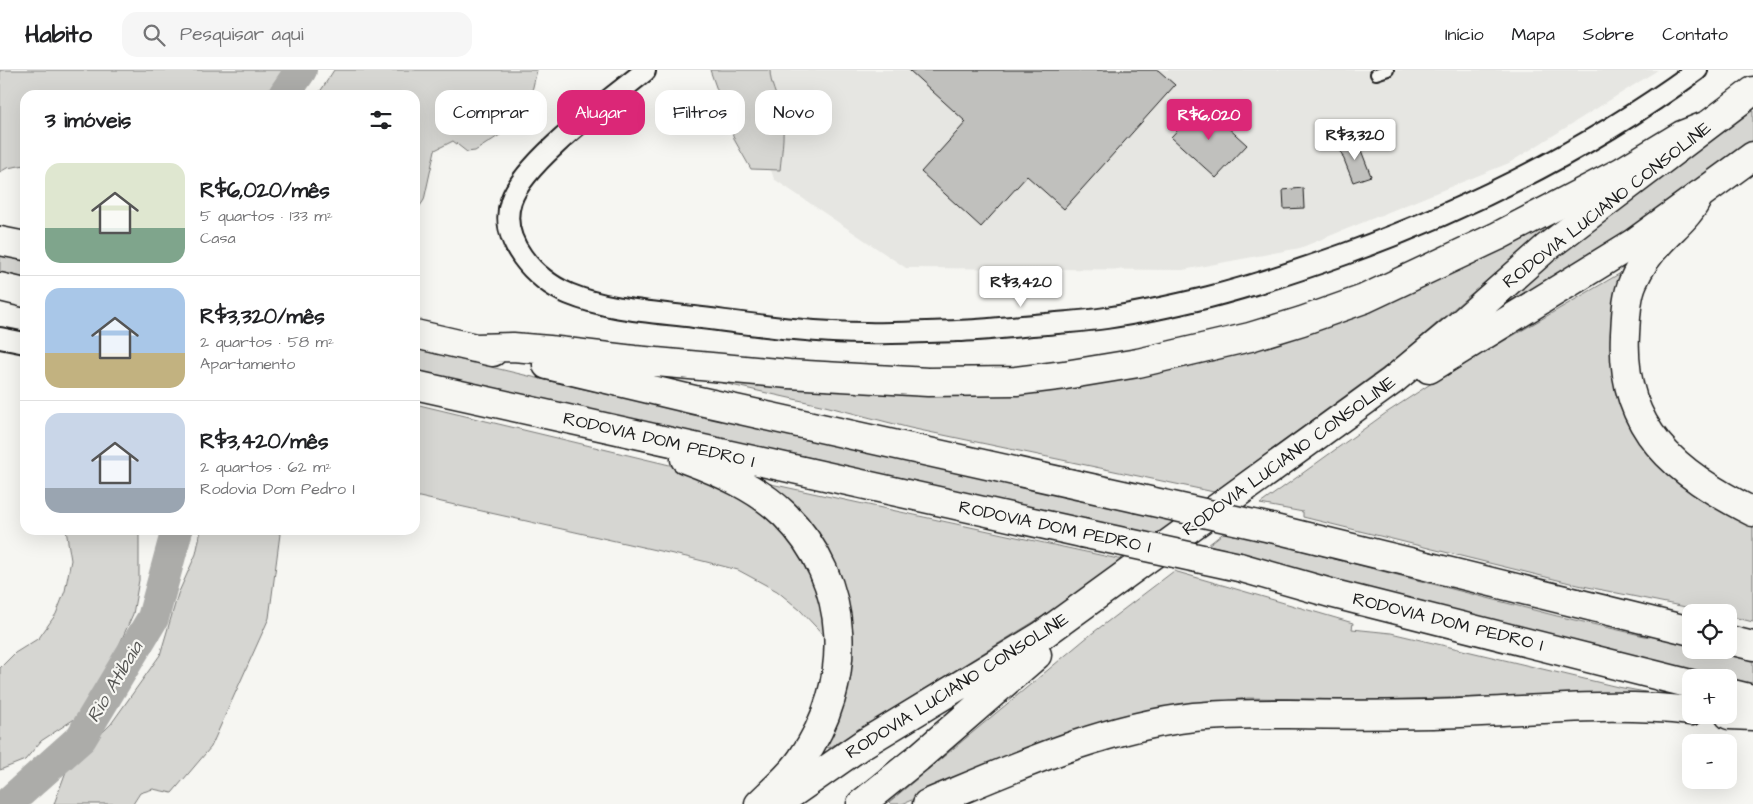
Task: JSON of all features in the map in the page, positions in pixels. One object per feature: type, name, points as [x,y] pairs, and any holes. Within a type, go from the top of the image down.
[{"type":"highway","name":"RODOVIA LUCIANO CONSOLINE","points":[[777,804],[863,744],[1041,636],[1368,399],[1457,327],[1546,248],[1753,91]]},
{"type":"highway","points":[[476,348],[513,347],[789,374],[928,382],[1016,380],[1065,375],[1138,363],[1250,337],[1364,299],[1514,228],[1622,172],[1682,135],[1705,126]]},
{"type":"highway","name":"RODOVIA LUCIANO CONSOLINE","points":[[861,804],[918,758],[1041,651],[1096,609],[1414,378],[1632,244],[1753,156]]},
{"type":"highway","points":[[1699,195],[1695,206],[1659,242],[1633,283],[1628,306],[1624,351],[1628,376],[1632,396],[1639,412],[1656,442],[1674,462],[1692,477],[1722,496],[1753,512]]},
{"type":"highway","points":[[0,241],[20,245]]},
{"type":"highway","points":[[0,287],[20,292]]},
{"type":"highway","points":[[420,335],[695,400],[1271,528],[1682,629]]},
{"type":"highway","name":"RODOVIA DOM PEDRO I","points":[[420,386],[1239,567],[1334,594],[1682,682]]},
{"type":"highway","points":[[657,440],[685,459],[711,468],[743,484],[784,514],[806,541],[820,563],[828,584],[839,639],[836,683],[827,711],[801,760],[759,804]]},
{"type":"highway","points":[[1737,642],[1753,646]]},
{"type":"highway","points":[[1737,695],[1753,699]]},
{"type":"highway","points":[[927,804],[1051,753],[1096,738],[1147,725],[1193,718],[1238,714],[1433,714],[1606,707],[1657,707],[1682,710]]},
{"type":"highway","points":[[1737,715],[1753,716]]},
{"type":"street","points":[[645,72],[560,141],[518,186],[511,202],[508,217],[511,231],[521,256],[535,273],[565,293],[598,304],[783,328],[865,333],[958,331],[1104,319],[1206,298],[1259,284],[1381,241],[1508,184],[1584,144],[1661,96],[1697,70]]},
{"type":"street","points":[[0,338],[20,342]]},
{"type":"lane","points":[[1376,74],[1388,70]]},
{"type":"shaded area","points":[[0,70],[303,70],[287,90],[20,90],[20,166],[7,168],[0,172]]},
{"type":"shaded area","points":[[334,70],[537,70],[532,90],[435,90],[435,135],[500,135],[475,151],[467,152],[453,141],[435,150],[424,200],[420,206],[420,90],[321,90]]},
{"type":"shaded area","points":[[710,70],[770,70],[774,90],[755,90],[755,135],[783,135],[780,170],[751,169],[733,135],[745,135],[745,90],[717,90]]},
{"type":"shaded area","points":[[737,70],[1658,70],[1509,163],[1300,248],[1183,270],[906,268],[774,179],[759,135],[832,135],[832,90],[755,90],[755,123]]},
{"type":"shaded area","points":[[1753,101],[1753,147],[1659,215],[1474,331],[1534,269]]},
{"type":"shaded area","points":[[1554,216],[1550,226],[1393,361],[1214,492],[910,428],[825,406],[709,380],[1105,379]]},
{"type":"shaded area","points":[[0,252],[20,256],[20,280],[0,276]]},
{"type":"shaded area","points":[[1631,267],[1630,412],[1753,521],[1753,622],[1737,618],[1737,604],[1682,604],[1682,606],[1578,585],[1303,517],[1303,512],[1260,504],[1386,413],[1435,381]]},
{"type":"shaded area","points":[[420,350],[579,388],[812,437],[1178,519],[1158,535],[1017,508],[812,458],[575,408],[420,372]]},
{"type":"shaded area","points":[[420,405],[678,467],[736,490],[796,542],[820,589],[830,642],[800,610],[777,591],[738,570],[420,497]]},
{"type":"shaded area","points":[[757,481],[1123,560],[1053,610],[829,748],[822,745],[846,635]]},
{"type":"shaded area","points":[[1226,531],[1557,616],[1649,637],[1660,634],[1682,640],[1682,659],[1737,659],[1737,653],[1753,657],[1753,685],[1737,681],[1737,669],[1690,669],[1522,630],[1248,560],[1246,554],[1208,545]]},
{"type":"shaded area","points":[[67,535],[139,535],[139,580],[133,614],[105,677],[82,714],[41,741],[25,760],[0,770],[0,668],[15,653],[39,638],[56,614],[65,591],[71,560]]},
{"type":"shaded area","points":[[200,535],[280,535],[269,618],[211,747],[172,793],[153,789],[140,793],[133,804],[54,804],[68,766],[111,724],[160,655],[178,594],[196,554]]},
{"type":"shaded area","points":[[1174,571],[1353,623],[1352,629],[1391,633],[1618,687],[1651,693],[1365,700],[1248,698],[1167,707],[1159,713],[1029,752],[902,804],[891,804],[889,802],[1090,635]]},
{"type":"building","points":[[909,70],[1158,70],[1175,85],[1064,209],[1027,176],[981,227],[921,172],[966,122]]},
{"type":"building","points":[[1202,104],[1247,145],[1216,178],[1171,137]]},
{"type":"building","points":[[1357,140],[1371,176],[1353,182],[1339,147]]},
{"type":"building","points":[[1303,188],[1304,208],[1284,209],[1283,190]]},
{"type":"waterway","name":"Rio Atibaia","points":[[287,90],[301,70]]},
{"type":"waterway","name":"Rio Atibaia","points":[[7,804],[81,738],[153,618],[176,535]]}]
